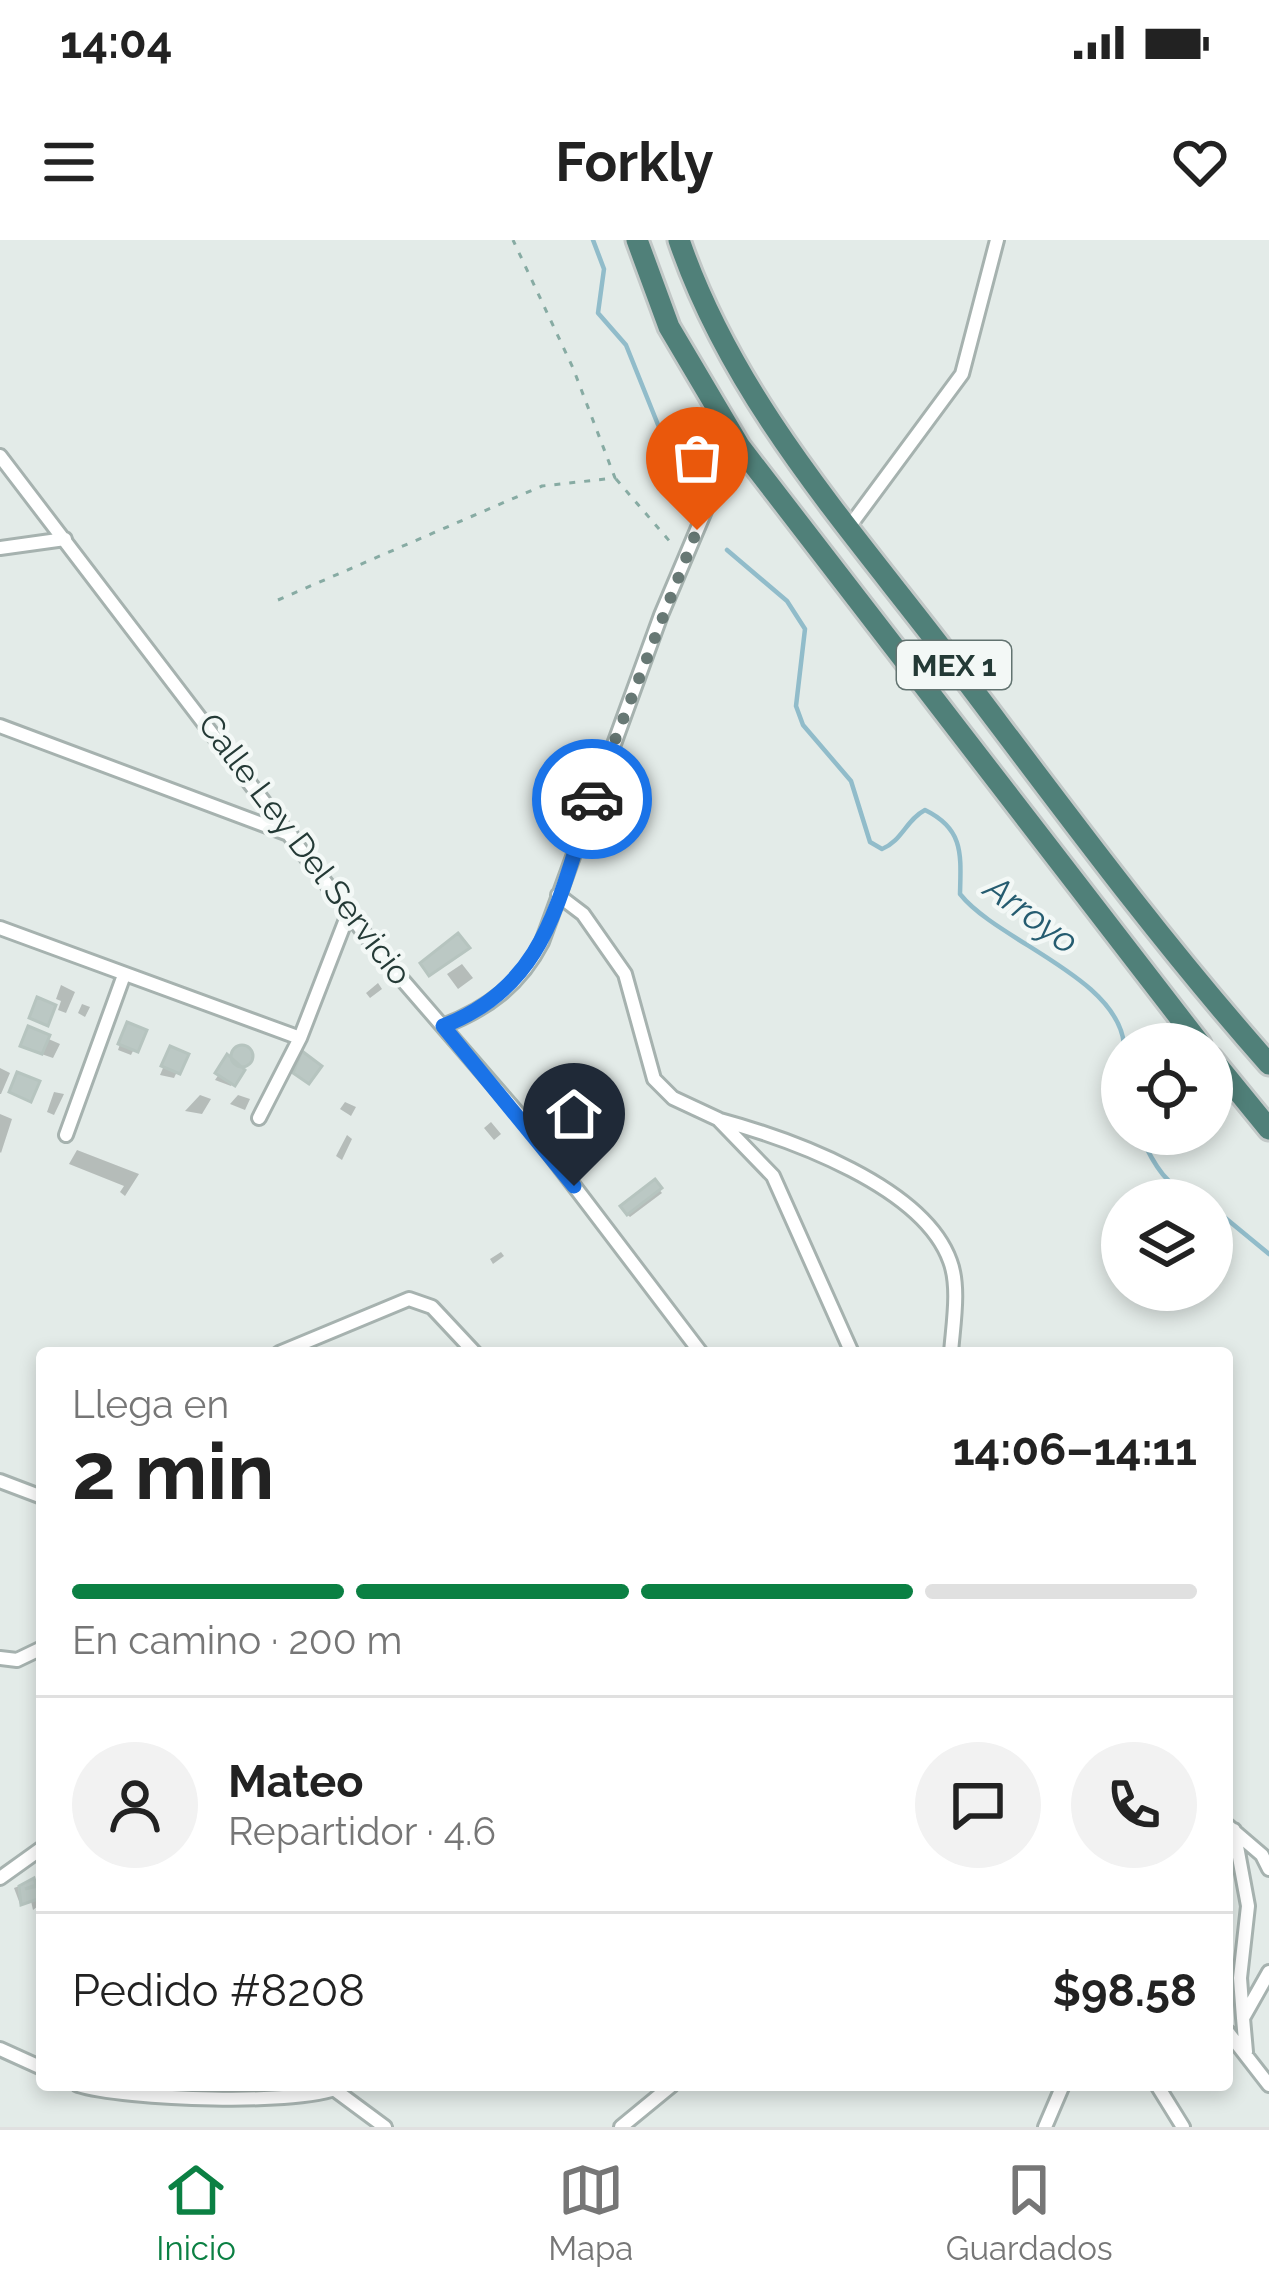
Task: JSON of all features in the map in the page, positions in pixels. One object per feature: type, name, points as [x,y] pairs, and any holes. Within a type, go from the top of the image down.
[{"type":"highway","name":"MEX 1","points":[[637,240],[669,327],[740,448],[1184,1023]]},
{"type":"highway","name":"MEX 1","points":[[679,240],[717,334],[743,380],[1073,826],[1269,1064]]},
{"type":"highway","points":[[1233,1085],[1269,1129]]},
{"type":"street","points":[[849,527],[962,374],[997,240]]},
{"type":"street","points":[[443,1026],[472,1014],[517,981],[542,942],[617,727],[686,557],[740,448]]},
{"type":"street","name":"Calle Ley Del Servicio","points":[[0,456],[292,836],[527,1124],[696,1347]]},
{"type":"street","points":[[0,548],[65,539]]},
{"type":"street","points":[[0,726],[292,836]]},
{"type":"street","points":[[558,895],[583,914],[625,974],[637,1002],[637,1031],[654,1079],[673,1098],[718,1119],[768,1132],[866,1178],[921,1217],[952,1264],[951,1347]]},
{"type":"street","points":[[259,1118],[300,1038],[350,909]]},
{"type":"street","points":[[0,928],[300,1038]]},
{"type":"street","points":[[66,1135],[124,975]]},
{"type":"street","points":[[718,1119],[772,1176],[848,1347]]},
{"type":"street","points":[[293,1347],[409,1299],[432,1307],[469,1347]]},
{"type":"street","points":[[0,1480],[36,1495]]},
{"type":"street","points":[[0,1658],[17,1660],[36,1651]]},
{"type":"street","points":[[1233,1830],[1269,1869]]},
{"type":"street","points":[[1233,1840],[1248,1906],[1240,1978],[1246,2052]]},
{"type":"street","points":[[0,1878],[36,1852]]},
{"type":"street","points":[[1243,2018],[1269,1972]]},
{"type":"street","points":[[1233,2038],[1269,2086]]},
{"type":"street","points":[[0,2048],[36,2060]]},
{"type":"street","points":[[114,2091],[144,2096],[286,2096],[320,2091]]},
{"type":"street","points":[[343,2091],[385,2127]]},
{"type":"street","points":[[622,2127],[665,2091]]},
{"type":"street","points":[[1046,2127],[1061,2091]]},
{"type":"street","points":[[1160,2091],[1183,2127]]},
{"type":"path","points":[[514,240],[573,368],[615,478],[641,514],[686,557]]},
{"type":"path","points":[[278,600],[542,486],[615,478]]},
{"type":"building","points":[[458,933],[470,948],[429,976],[420,963]]},
{"type":"building","points":[[37,997],[56,1005],[48,1026],[29,1018]]},
{"type":"building","points":[[127,1022],[147,1030],[138,1052],[118,1044]]},
{"type":"building","points":[[28,1026],[50,1035],[42,1054],[20,1046]]},
{"type":"building","points":[[242,1045],[253,1056],[242,1067],[231,1056]]},
{"type":"building","points":[[170,1046],[189,1054],[180,1074],[161,1066]]},
{"type":"building","points":[[302,1051],[322,1066],[309,1084],[293,1073]]},
{"type":"building","points":[[227,1054],[245,1070],[235,1086],[215,1073]]},
{"type":"building","points":[[17,1072],[40,1081],[31,1102],[9,1092]]},
{"type":"building","points":[[655,1179],[662,1188],[627,1215],[620,1206]]},
{"type":"building","points":[[34,1878],[36,1885],[25,1889],[36,1886],[36,1900],[21,1905],[19,1886]]},
{"type":"waterway","name":"Arroyo","points":[[593,240],[604,269],[598,313],[626,345],[683,487]]},
{"type":"waterway","name":"Arroyo","points":[[727,550],[787,601],[805,629],[796,706],[803,725],[851,781],[870,842],[882,849],[889,845],[925,810],[938,817],[957,844],[960,894],[1000,928],[1079,979],[1117,1023]]},
{"type":"waterway","name":"Arroyo","points":[[1150,1155],[1168,1179]]},
{"type":"waterway","name":"Arroyo","points":[[1233,1224],[1269,1254]]},
{"type":"way so far","points":[[592,799],[697,530]]},
{"type":"route","points":[[574,1186],[443,1026],[497,997],[532,962],[592,799]]}]
